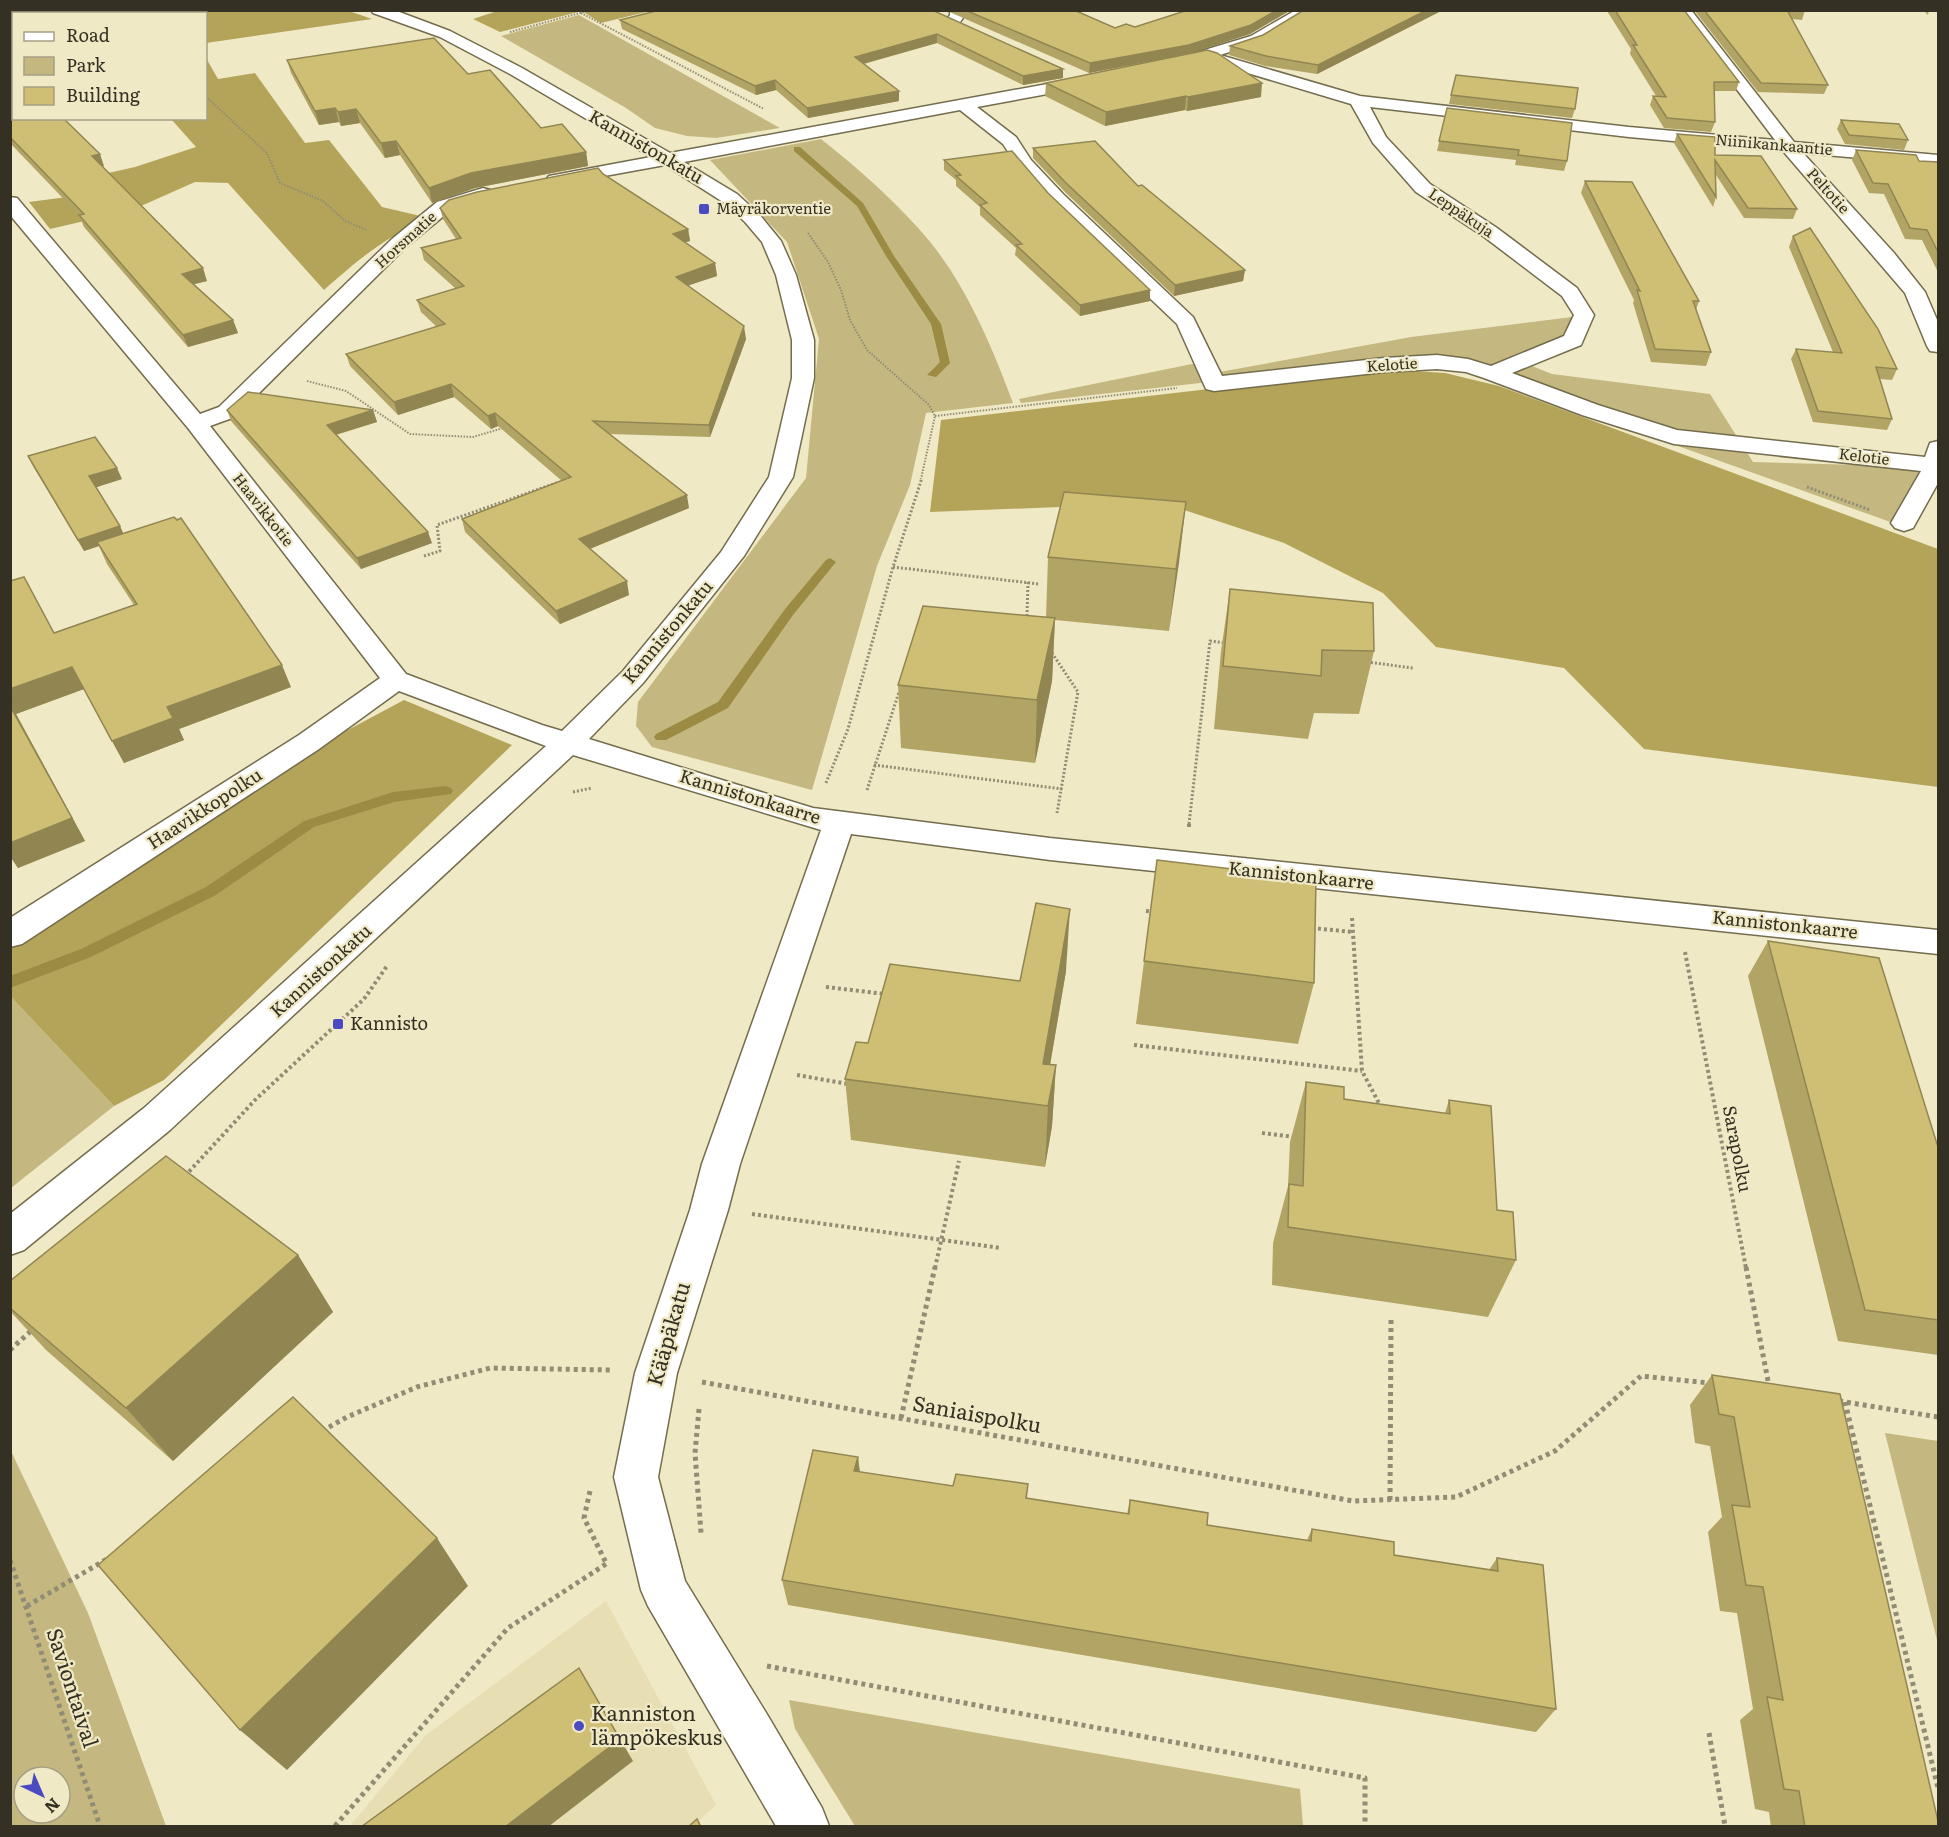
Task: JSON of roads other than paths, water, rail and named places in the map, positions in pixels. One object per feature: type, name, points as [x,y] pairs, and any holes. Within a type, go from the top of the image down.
[{"type":"street","name":"Kannistonkatu","points":[[10,1239],[157,1119],[567,744],[633,677],[731,556],[781,477],[803,378],[802,340],[786,275],[771,241],[752,218],[730,198],[668,159],[516,71],[454,38],[378,10]]},
{"type":"street","points":[[1160,67],[1207,56],[1256,39],[1308,10]]},
{"type":"street","name":"Peltotie","points":[[1687,14],[1789,146],[1915,292],[1938,346]]},
{"type":"street","points":[[1207,56],[1358,101]]},
{"type":"street","points":[[1068,72],[1089,81]]},
{"type":"street","points":[[1226,78],[1259,72]]},
{"type":"street","points":[[539,183],[1109,77]]},
{"type":"street","name":"Niinikankaantie","points":[[1358,101],[1629,132],[1938,160]]},
{"type":"street","name":"Leppäkuja","points":[[1358,101],[1379,138],[1423,188],[1490,232],[1570,292],[1584,315],[1573,340],[1492,373]]},
{"type":"street","name":"Kelotie","points":[[962,104],[1010,141],[1024,163],[1056,198],[1186,321],[1214,384],[1384,365],[1437,362],[1468,366],[1492,373],[1590,410],[1674,437],[1938,460]]},
{"type":"street","name":"Horsmatie","points":[[196,423],[227,412],[399,243],[444,206],[507,189]]},
{"type":"street","name":"Haavikkotie","points":[[10,202],[196,423],[396,680]]},
{"type":"street","points":[[1904,523],[1938,460]]},
{"type":"street","points":[[396,680],[567,744]]},
{"type":"street","name":"Haavikkopolku","points":[[10,934],[309,742],[396,680]]},
{"type":"street","name":"Kannistonkaarre","points":[[567,744],[640,764],[812,818],[847,824],[1350,882],[1677,913],[1938,942]]},
{"type":"street","name":"Kääpäkatu","points":[[804,1827],[664,1590],[636,1477],[656,1373],[709,1210],[721,1164],[784,981],[847,824]]},
{"type":"waterway","points":[[797,149],[860,205],[890,256],[936,324],[945,363],[932,375]]},
{"type":"waterway","points":[[661,737],[723,705],[789,612],[830,562]]},
{"type":"waterway","points":[[10,982],[86,953],[211,891],[309,824],[393,797],[446,791]]},
{"type":"place","name":"Mäyräkorventie","points":[[704,209]]},
{"type":"place","name":"Kannisto","points":[[338,1024]]},
{"type":"place","name":"Kanniston lämpökeskus","points":[[579,1726]]}]
